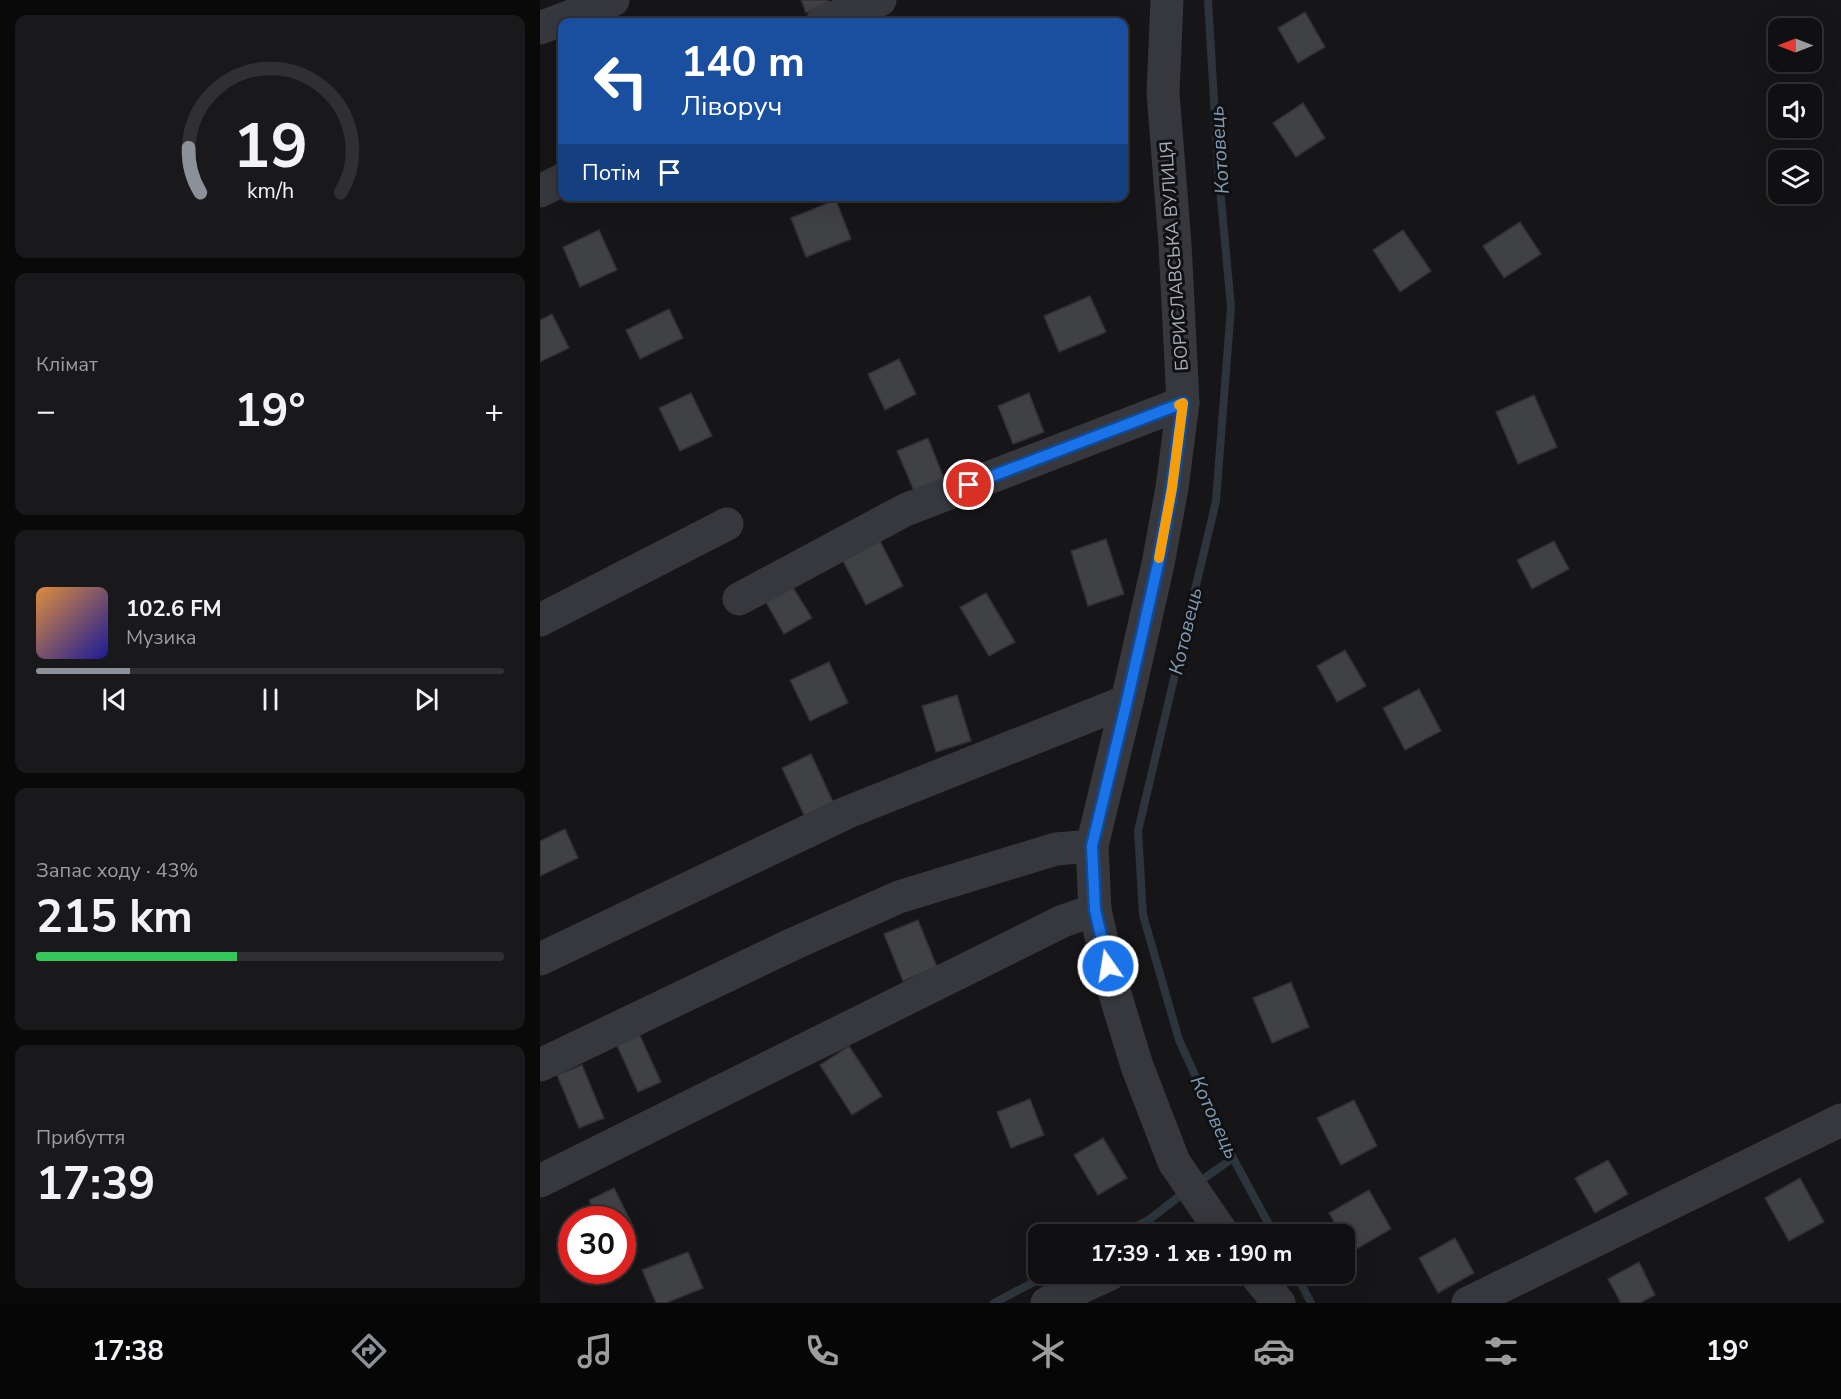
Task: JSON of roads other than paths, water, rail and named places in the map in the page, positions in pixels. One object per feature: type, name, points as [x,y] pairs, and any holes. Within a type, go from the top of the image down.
[{"type":"street","points":[[566,18],[613,0]]},
{"type":"street","points":[[833,18],[880,0]]},
{"type":"street","name":"БОРИСЛАВСЬКА ВУЛИЦЯ","points":[[1167,0],[1163,93],[1175,244],[1183,403],[1172,488],[1127,701],[1092,846],[1095,910],[1112,984],[1137,1066],[1174,1161],[1212,1224]]},
{"type":"street","points":[[540,28],[558,21]]},
{"type":"street","points":[[540,191],[558,182]]},
{"type":"street","points":[[739,599],[905,510],[1183,403]]},
{"type":"street","points":[[540,620],[727,524]]},
{"type":"street","points":[[540,959],[848,812],[1127,701]]},
{"type":"street","points":[[540,1065],[793,944],[899,897],[1056,849],[1092,846]]},
{"type":"street","points":[[540,1181],[1063,921],[1095,910]]},
{"type":"street","points":[[1468,1303],[1841,1120]]},
{"type":"street","points":[[1047,1303],[1088,1284]]},
{"type":"street","points":[[1263,1284],[1279,1303]]},
{"type":"waterway","name":"Котовець","points":[[1208,0],[1218,167],[1231,307],[1216,501],[1138,831],[1143,915],[1179,1040],[1233,1158],[1269,1224]]},
{"type":"waterway","points":[[1196,1184],[1233,1158]]},
{"type":"waterway","points":[[1141,1224],[1186,1191]]},
{"type":"waterway","points":[[994,1303],[1030,1284]]},
{"type":"waterway","name":"Котовець","points":[[1301,1284],[1311,1303]]}]
